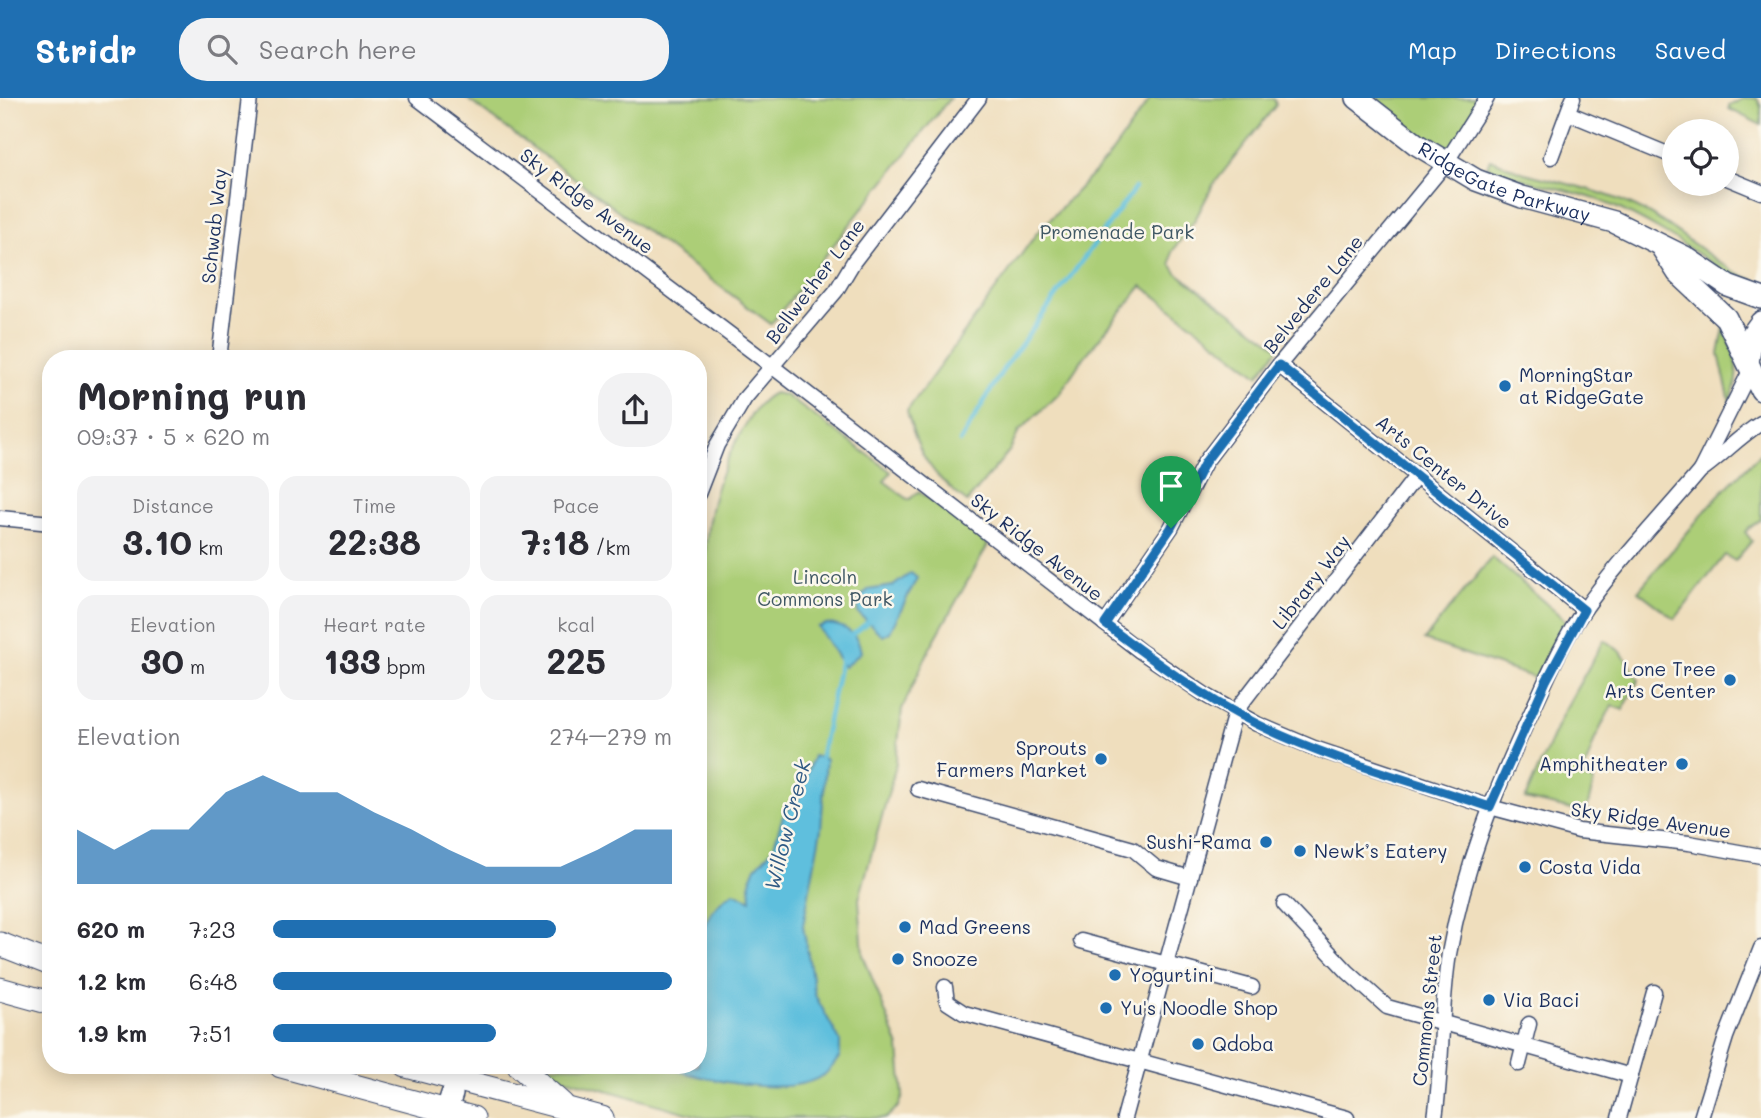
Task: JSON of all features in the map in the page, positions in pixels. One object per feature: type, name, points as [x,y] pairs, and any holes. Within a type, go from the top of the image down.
[{"type":"main road","name":"RidgeGate Parkway","points":[[1357,98],[1445,164],[1476,180],[1522,197],[1614,222],[1661,248],[1685,257],[1728,286],[1761,298]]},
{"type":"main road","name":"RidgeGate Parkway","points":[[1661,248],[1678,273],[1726,318],[1761,390]]},
{"type":"main road","points":[[1749,366],[1753,334],[1761,323]]},
{"type":"main road","points":[[0,944],[42,961]]},
{"type":"main road","points":[[0,952],[42,963]]},
{"type":"main road","points":[[0,989],[42,1001]]},
{"type":"main road","points":[[330,1074],[567,1109],[602,1118]]},
{"type":"main road","points":[[420,1074],[453,1094],[473,1118]]},
{"type":"main road","points":[[528,1074],[567,1109]]},
{"type":"street","name":"Schwab Way","points":[[220,350],[237,184],[250,98]]},
{"type":"street","name":"Sky Ridge Avenue","points":[[417,98],[774,367],[1105,624],[1172,674],[1235,712],[1314,748],[1490,807],[1579,831],[1689,843],[1761,856]]},
{"type":"street","name":"Bellwether Lane","points":[[707,472],[725,428],[745,398],[836,291],[855,261],[979,98]]},
{"type":"street","name":"Belvedere Lane","points":[[1105,624],[1171,528],[1205,462],[1279,365],[1445,164],[1487,98]]},
{"type":"street","points":[[1551,157],[1573,98]]},
{"type":"street","points":[[1568,113],[1662,152]]},
{"type":"street","points":[[1739,183],[1761,192]]},
{"type":"street","name":"Arts Center Drive","points":[[1279,365],[1584,610]]},
{"type":"street","name":"Commons Street","points":[[1700,471],[1749,366]]},
{"type":"street","name":"Commons Street","points":[[1435,1118],[1441,1079],[1449,955],[1465,879],[1490,807],[1546,681],[1584,610],[1700,471],[1744,432],[1761,423]]},
{"type":"street","name":"Library Way","points":[[1235,712],[1417,475]]},
{"type":"street","points":[[1,518],[42,522]]},
{"type":"street","points":[[1124,1118],[1235,712]]},
{"type":"street","points":[[918,789],[1133,849],[1156,868],[1190,878]]},
{"type":"street","points":[[1284,904],[1374,997],[1387,1007],[1631,1076]]},
{"type":"street","points":[[1082,942],[1252,987]]},
{"type":"street","points":[[1702,1118],[1710,1084],[1761,948]]},
{"type":"street","points":[[945,987],[947,1002],[964,1013],[1347,1118]]},
{"type":"street","points":[[1619,1118],[1654,992]]},
{"type":"street","points":[[1519,1064],[1530,1024]]},
{"type":"green space","points":[[466,98],[950,98],[771,324]]},
{"type":"green space","name":"Promenade Park","points":[[1151,98],[1274,98],[1276,105],[1213,185],[1196,218],[1172,252],[1171,264],[1178,274],[1279,348],[1258,375],[1142,286],[1081,361],[1059,394],[1019,431],[1010,450],[967,502],[935,473],[921,452],[907,411],[1037,233],[1107,159]]},
{"type":"green space","points":[[1357,98],[1487,98],[1445,164]]},
{"type":"green space","points":[[1744,98],[1757,98],[1761,107],[1761,125],[1729,109],[1729,106]]},
{"type":"green space","points":[[1490,159],[1525,173],[1630,204],[1657,219],[1727,267],[1754,280],[1750,285],[1742,283],[1673,238],[1620,209],[1587,196],[1487,167]]},
{"type":"green space","points":[[1724,328],[1732,347],[1737,373],[1730,402],[1719,354]]},
{"type":"green space","name":"Lincoln Commons Park","points":[[774,393],[785,395],[891,472],[884,481],[909,500],[919,491],[988,545],[930,648],[902,709],[895,769],[859,899],[863,955],[899,1047],[903,1096],[899,1106],[886,1118],[705,1118],[552,1074],[707,1074],[707,535],[720,477],[738,437],[765,399]]},
{"type":"green space","points":[[1761,453],[1761,519],[1745,532],[1752,541],[1735,561],[1725,555],[1675,619],[1638,591],[1717,497]]},
{"type":"green space","points":[[1492,557],[1564,619],[1566,626],[1535,678],[1424,640]]},
{"type":"green space","points":[[1604,640],[1621,652],[1639,680],[1623,710],[1612,705],[1595,739],[1582,777],[1594,781],[1586,813],[1525,799],[1563,713]]},
{"type":"water","points":[[911,573],[917,578],[890,632],[883,636],[858,613],[858,600],[868,590],[893,586]]},
{"type":"water","points":[[826,624],[850,631],[857,640],[861,652],[844,667],[818,627]]},
{"type":"water","points":[[813,756],[826,759],[821,829],[803,926],[815,995],[840,1041],[840,1056],[826,1073],[811,1081],[792,1085],[747,1085],[691,1074],[707,1074],[707,921],[721,902],[734,892],[751,900],[750,882],[756,867],[773,849],[783,816],[799,798]]},
{"type":"waterway","name":"Willow Creek","points":[[960,442],[1004,368],[1135,188]]},
{"type":"waterway","name":"Willow Creek","points":[[851,636],[869,621]]},
{"type":"waterway","name":"Willow Creek","points":[[820,760],[841,658]]},
{"type":"place","name":"MorningStar at RidgeGate","points":[[1505,386]]},
{"type":"place","name":"Lone Tree Arts Center","points":[[1730,680]]},
{"type":"place","name":"Sprouts Farmers Market","points":[[1101,759]]},
{"type":"place","name":"Amphitheater","points":[[1682,764]]},
{"type":"place","name":"Sushi-Rama","points":[[1266,842]]},
{"type":"place","name":"Newk’s Eatery","points":[[1300,851]]},
{"type":"place","name":"Costa Vida","points":[[1525,867]]},
{"type":"place","name":"Mad Greens","points":[[905,927]]},
{"type":"place","name":"Snooze","points":[[898,959]]},
{"type":"place","name":"Yogurtini","points":[[1115,975]]},
{"type":"place","name":"Via Baci","points":[[1489,1000]]},
{"type":"place","name":"Yu's Noodle Shop","points":[[1106,1008]]},
{"type":"place","name":"Qdoba","points":[[1198,1044]]},
{"type":"route","points":[[1279,365],[1584,610],[1546,681],[1490,807],[1314,748],[1257,724],[1172,674],[1105,624],[1171,528],[1205,462],[1279,365]]}]
